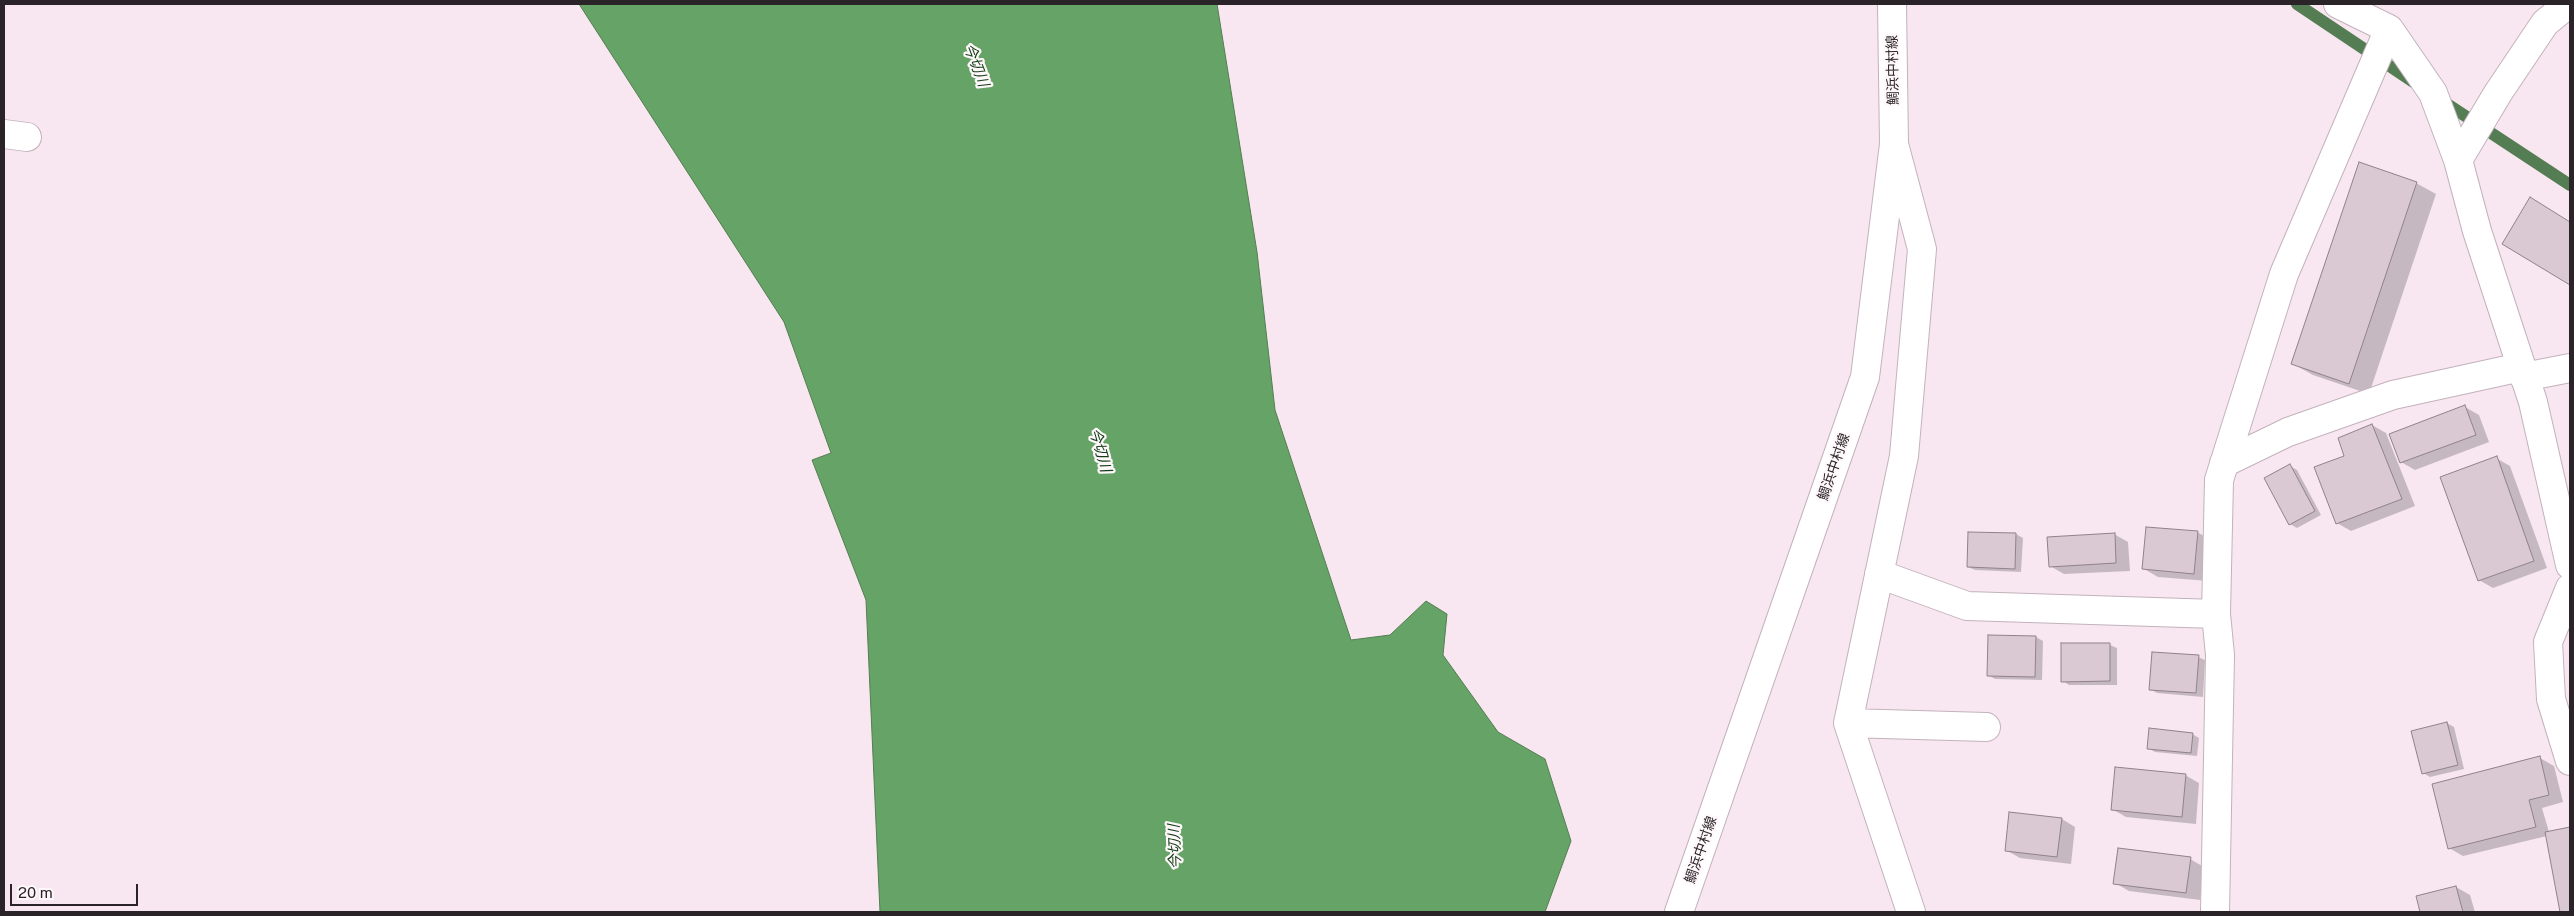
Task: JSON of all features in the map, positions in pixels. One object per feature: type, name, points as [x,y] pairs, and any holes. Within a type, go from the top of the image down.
[{"type":"street","name":"鯛浜中村線","points":[[1680,912],[1865,377],[1894,144],[1892,4]]},
{"type":"street","points":[[2338,4],[2389,29],[2432,93],[2458,160],[2477,231],[2533,402],[2570,565]]},
{"type":"street","points":[[2458,160],[2498,93],[2545,23],[2568,4]]},
{"type":"street","points":[[2216,912],[2220,655],[2216,614],[2219,480],[2284,274],[2389,29]]},
{"type":"street","points":[[1894,144],[1922,249],[1904,456],[1848,723],[1911,912]]},
{"type":"street","points":[[2224,463],[2288,432],[2393,395],[2523,372],[2570,368]]},
{"type":"street","points":[[1879,574],[1967,606],[2216,614]]},
{"type":"street","points":[[2570,588],[2548,642],[2551,699],[2570,761]]},
{"type":"street","points":[[1848,723],[1986,727]]},
{"type":"water","name":"今切川","points":[[579,4],[1217,4],[1257,252],[1275,410],[1351,640],[1390,635],[1426,601],[1447,614],[1443,655],[1498,732],[1545,759],[1571,841],[1545,912],[880,912],[866,600],[812,460],[831,453],[784,322]]},
{"type":"building","points":[[2359,162],[2417,182],[2349,384],[2291,364]]},
{"type":"building","points":[[2530,197],[2570,222],[2570,285],[2502,244]]},
{"type":"building","points":[[2465,405],[2476,435],[2400,463],[2389,434]]},
{"type":"building","points":[[2372,424],[2402,499],[2336,524],[2314,467],[2344,456],[2338,438]]},
{"type":"building","points":[[2497,456],[2534,561],[2478,581],[2440,477]]},
{"type":"building","points":[[2290,464],[2315,511],[2289,525],[2264,478]]},
{"type":"building","points":[[2146,527],[2198,531],[2194,574],[2142,569]]},
{"type":"building","points":[[1968,532],[2016,533],[2015,569],[1967,567]]},
{"type":"building","points":[[2115,533],[2116,563],[2049,567],[2047,537]]},
{"type":"building","points":[[1988,635],[2036,636],[2035,677],[1987,676]]},
{"type":"building","points":[[2061,643],[2110,643],[2110,681],[2061,682]]},
{"type":"building","points":[[2152,652],[2199,655],[2196,693],[2149,690]]},
{"type":"building","points":[[2447,722],[2458,765],[2422,774],[2411,731]]},
{"type":"building","points":[[2149,728],[2193,733],[2191,753],[2147,749]]},
{"type":"building","points":[[2540,756],[2549,795],[2529,800],[2536,827],[2448,849],[2432,784]]},
{"type":"building","points":[[2115,767],[2186,774],[2182,817],[2111,810]]},
{"type":"building","points":[[2009,812],[2062,818],[2057,857],[2005,851]]},
{"type":"building","points":[[2570,827],[2570,912],[2560,912],[2545,832]]},
{"type":"building","points":[[2118,848],[2191,857],[2186,893],[2113,884]]},
{"type":"building","points":[[2456,886],[2463,912],[2420,912],[2416,896]]},
{"type":"waterway","points":[[2297,4],[2418,85]]},
{"type":"waterway","points":[[2441,100],[2570,185]]}]
